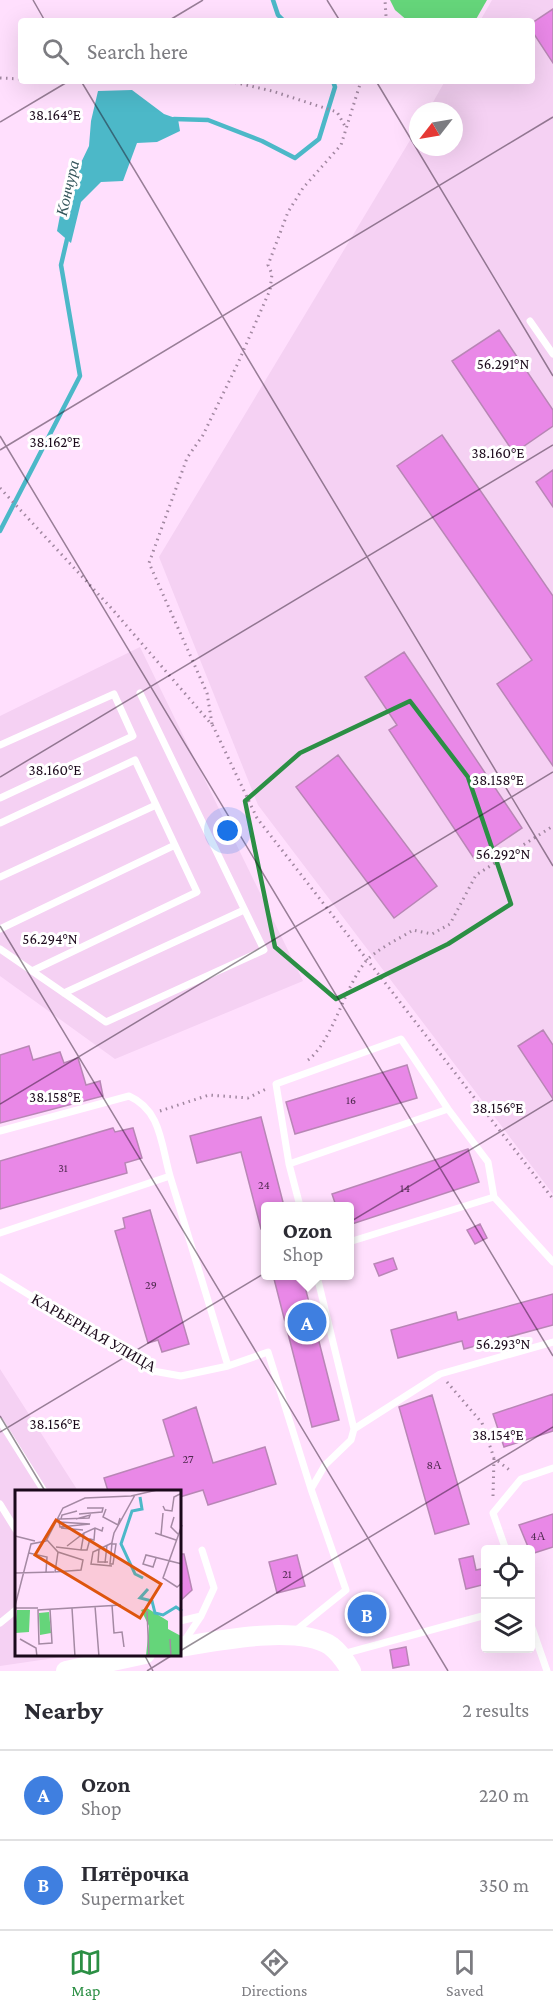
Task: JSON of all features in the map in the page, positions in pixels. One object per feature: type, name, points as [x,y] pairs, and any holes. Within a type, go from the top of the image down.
[{"type":"main road","points":[[182,1647],[255,1636],[290,1636],[317,1640],[340,1654],[351,1671]]},
{"type":"main road","points":[[66,1671],[136,1656]]},
{"type":"lane","points":[[530,321],[553,354]]},
{"type":"lane","points":[[0,949],[106,1022],[264,950],[140,693]]},
{"type":"lane","points":[[0,745],[114,694],[132,736],[0,798]]},
{"type":"lane","points":[[0,823],[135,760],[197,892],[32,970]]},
{"type":"lane","points":[[0,877],[156,805]]},
{"type":"lane","points":[[0,929],[175,845]]},
{"type":"lane","points":[[64,993],[244,910]]},
{"type":"lane","points":[[299,1202],[276,1084],[319,1071],[401,1040],[488,1162],[494,1197],[553,1262]]},
{"type":"lane","points":[[0,1131],[129,1096],[143,1102],[153,1113],[228,1366]]},
{"type":"lane","points":[[290,1164],[448,1109]]},
{"type":"lane","points":[[0,1233],[170,1176]]},
{"type":"lane","points":[[354,1240],[494,1197]]},
{"type":"lane","name":"КАРЬЕРНАЯ УЛИЦА","points":[[0,1277],[153,1371],[181,1376],[228,1366],[268,1352],[311,1489]]},
{"type":"lane","points":[[290,1636],[346,1590],[311,1489],[325,1465],[351,1440],[354,1428],[318,1280]]},
{"type":"lane","points":[[354,1428],[440,1374],[553,1342]]},
{"type":"lane","points":[[0,1421],[43,1490]]},
{"type":"lane","points":[[504,1545],[493,1513],[521,1479],[553,1468]]},
{"type":"lane","points":[[0,1504],[15,1528]]},
{"type":"lane","points":[[182,1644],[201,1616],[214,1588],[202,1550]]},
{"type":"lane","points":[[1,1620],[15,1611]]},
{"type":"lane","points":[[182,1621],[201,1616]]},
{"type":"lane","points":[[340,1654],[481,1616]]},
{"type":"lane","points":[[535,1634],[547,1671]]},
{"type":"path","points":[[385,0],[385,18]]},
{"type":"path","points":[[0,78],[18,80]]},
{"type":"path","points":[[243,84],[337,112],[347,129]]},
{"type":"path","points":[[213,726],[207,693],[149,563],[187,458],[202,435],[238,363],[270,290],[272,274],[268,265],[288,212],[303,188],[341,145],[360,84]]},
{"type":"path","points":[[0,488],[113,610],[213,726],[258,818],[553,1199]]},
{"type":"path","points":[[303,1064],[320,1051],[340,1004],[367,960],[413,930],[432,934],[450,924],[476,875],[553,826]]},
{"type":"path","points":[[153,1113],[209,1095],[248,1098],[276,1084]]},
{"type":"path","points":[[440,1374],[482,1423],[494,1458],[493,1513]]},
{"type":"path","points":[[494,1458],[521,1479]]},
{"type":"highlighted area","points":[[410,701],[468,777],[511,904],[448,944],[336,999],[275,947],[245,801],[300,753]]},
{"type":"shaded area","points":[[492,0],[553,0],[553,1194],[258,805],[159,557],[409,142],[409,156],[463,156],[463,102],[433,102],[443,84],[535,84],[535,18],[482,18]]},
{"type":"shaded area","points":[[140,647],[303,981],[115,1059],[0,976],[0,716]]},
{"type":"shaded area","points":[[0,1369],[77,1490],[15,1490],[15,1656],[68,1656],[0,1666]]},
{"type":"green space","points":[[390,0],[487,0],[477,18],[404,18],[395,10]]},
{"type":"water","points":[[132,90],[164,114],[178,119],[180,131],[157,142],[137,143],[123,181],[101,182],[81,202],[71,243],[57,231],[63,200],[89,146],[91,121],[98,91]]},
{"type":"building","points":[[553,9],[553,63],[535,36],[535,21]]},
{"type":"building","points":[[499,330],[553,410],[553,426],[514,453],[452,361]]},
{"type":"building","points":[[442,435],[553,596],[553,766],[497,684],[532,660],[397,466]]},
{"type":"building","points":[[553,470],[553,507],[536,482]]},
{"type":"building","points":[[404,652],[522,828],[475,860],[389,730],[397,725],[365,677]]},
{"type":"building","points":[[338,755],[437,886],[394,918],[296,787]]},
{"type":"building","points":[[543,1030],[553,1045],[553,1099],[518,1046]]},
{"type":"building","points":[[29,1046],[33,1060],[60,1052],[64,1063],[78,1058],[86,1085],[100,1081],[103,1096],[0,1123],[0,1055]]},
{"type":"building","points":[[407,1065],[417,1098],[295,1134],[286,1102]]},
{"type":"building","points":[[261,1117],[283,1202],[261,1202],[261,1229],[241,1152],[197,1163],[190,1136]]},
{"type":"building","points":[[113,1128],[115,1132],[133,1128],[142,1158],[125,1163],[127,1173],[0,1209],[0,1161]]},
{"type":"building","points":[[468,1149],[479,1182],[354,1223],[354,1202],[335,1202],[332,1194]]},
{"type":"building","points":[[150,1210],[189,1344],[162,1352],[158,1340],[148,1343],[115,1231],[125,1228],[123,1218]]},
{"type":"building","points":[[480,1224],[487,1238],[475,1244],[467,1230]]},
{"type":"building","points":[[393,1258],[397,1269],[379,1276],[374,1264]]},
{"type":"building","points":[[274,1280],[303,1280],[339,1420],[312,1427]]},
{"type":"building","points":[[553,1294],[553,1325],[464,1349],[462,1341],[398,1358],[391,1330],[456,1312],[458,1320]]},
{"type":"building","points":[[553,1394],[553,1431],[504,1447],[493,1414]]},
{"type":"building","points":[[432,1395],[469,1524],[435,1534],[399,1407]]},
{"type":"building","points":[[196,1407],[213,1463],[265,1447],[276,1484],[208,1505],[203,1490],[182,1496],[182,1490],[108,1490],[104,1478],[174,1456],[163,1420]]},
{"type":"building","points":[[553,1514],[553,1547],[535,1553],[535,1545],[527,1545],[519,1525]]},
{"type":"building","points":[[182,1554],[184,1554],[192,1590],[182,1599]]},
{"type":"building","points":[[297,1555],[305,1586],[277,1593],[269,1562]]},
{"type":"building","points":[[473,1556],[476,1570],[481,1569],[481,1585],[466,1589],[459,1559]]},
{"type":"building","points":[[381,1599],[385,1617],[363,1622],[359,1604]]},
{"type":"building","points":[[406,1647],[409,1665],[393,1668],[390,1650]]},
{"type":"waterway","name":"Кончура","points":[[273,0],[281,18]]},
{"type":"waterway","name":"Кончура","points":[[174,119],[208,120],[262,141],[295,158],[319,139],[334,84]]},
{"type":"waterway","name":"Кончура","points":[[0,531],[80,376],[61,265],[68,235]]},
{"type":"place","name":"Ozon","points":[[307,1322]]},
{"type":"place","name":"Пятёрочка","points":[[367,1614]]}]
